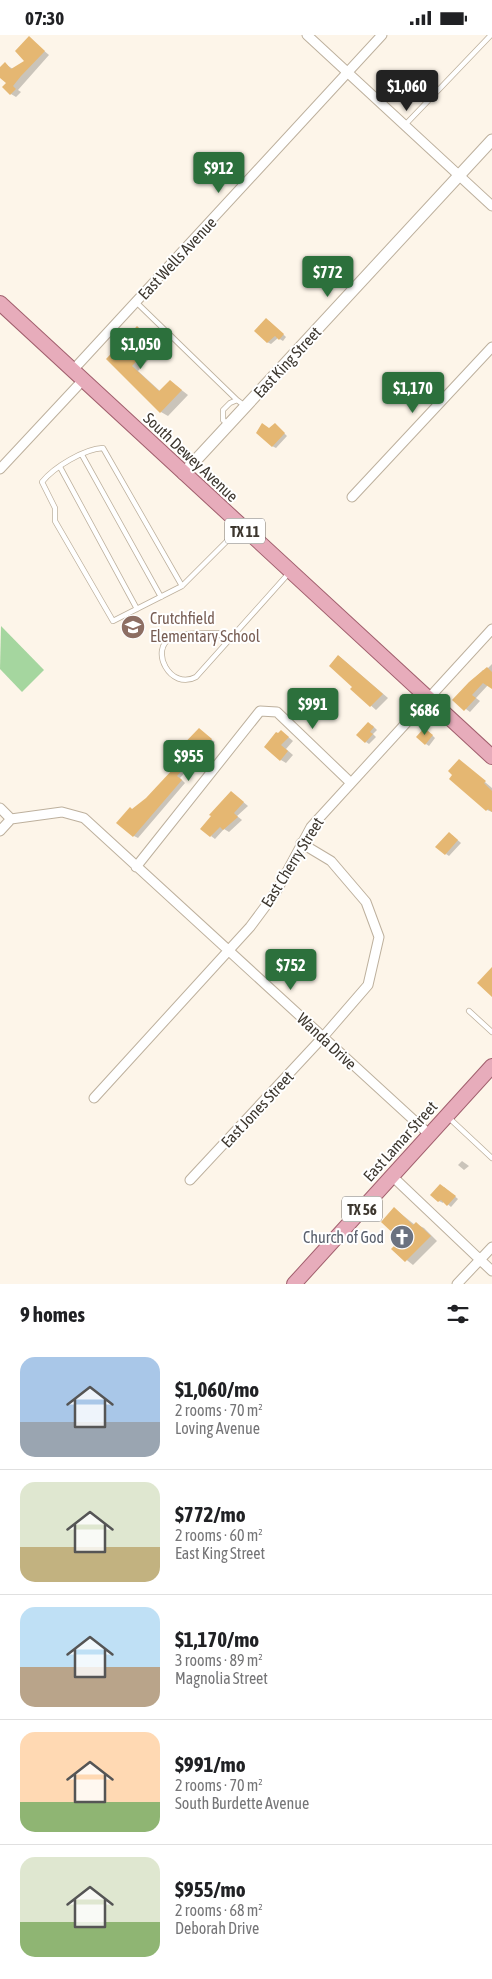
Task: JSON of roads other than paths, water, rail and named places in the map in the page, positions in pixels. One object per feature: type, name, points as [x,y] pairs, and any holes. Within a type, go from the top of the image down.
[{"type":"main road","name":"South Dewey Avenue","points":[[0,303],[84,379],[289,572],[492,757]]},
{"type":"main road","name":"East Lamar Street","points":[[294,1284],[492,1066]]},
{"type":"street","points":[[308,35],[492,206]]},
{"type":"street","name":"East Wells Avenue","points":[[73,370],[382,35]]},
{"type":"street","name":"East King Street","points":[[184,474],[228,425],[242,403],[492,140]]},
{"type":"street","points":[[352,497],[492,347]]},
{"type":"street","points":[[0,469],[84,379]]},
{"type":"street","name":"East Cherry Street","points":[[94,1098],[250,927],[276,892],[311,827],[492,629]]},
{"type":"street","points":[[136,867],[260,711],[277,712],[351,783]]},
{"type":"street","points":[[0,809],[11,819],[0,831]]},
{"type":"street","name":"Wanda Drive","points":[[11,819],[62,812],[84,818],[430,1135]]},
{"type":"street","name":"East Jones Street","points":[[190,1181],[323,1037],[368,985],[379,937],[366,902],[331,861],[302,843]]},
{"type":"street","points":[[392,1176],[492,1271]]},
{"type":"street","points":[[457,1284],[492,1247]]},
{"type":"lane","points":[[404,125],[491,35]]},
{"type":"lane","points":[[136,302],[242,403]]},
{"type":"lane","points":[[182,586],[104,448],[94,448],[60,467],[42,482],[55,508],[55,521],[113,621],[182,586],[241,527]]},
{"type":"lane","points":[[82,455],[161,597]]},
{"type":"lane","points":[[60,467],[137,609]]},
{"type":"lane","points":[[227,641],[218,633],[176,636],[169,639],[163,646],[162,659],[172,675],[183,681],[196,677],[289,572]]},
{"type":"lane","points":[[469,1011],[492,1032]]},
{"type":"lane","points":[[447,1116],[492,1158]]},
{"type":"place","name":"Crutchfield Elementary School","points":[[133,627]]},
{"type":"place","name":"Church of God","points":[[402,1237]]}]
